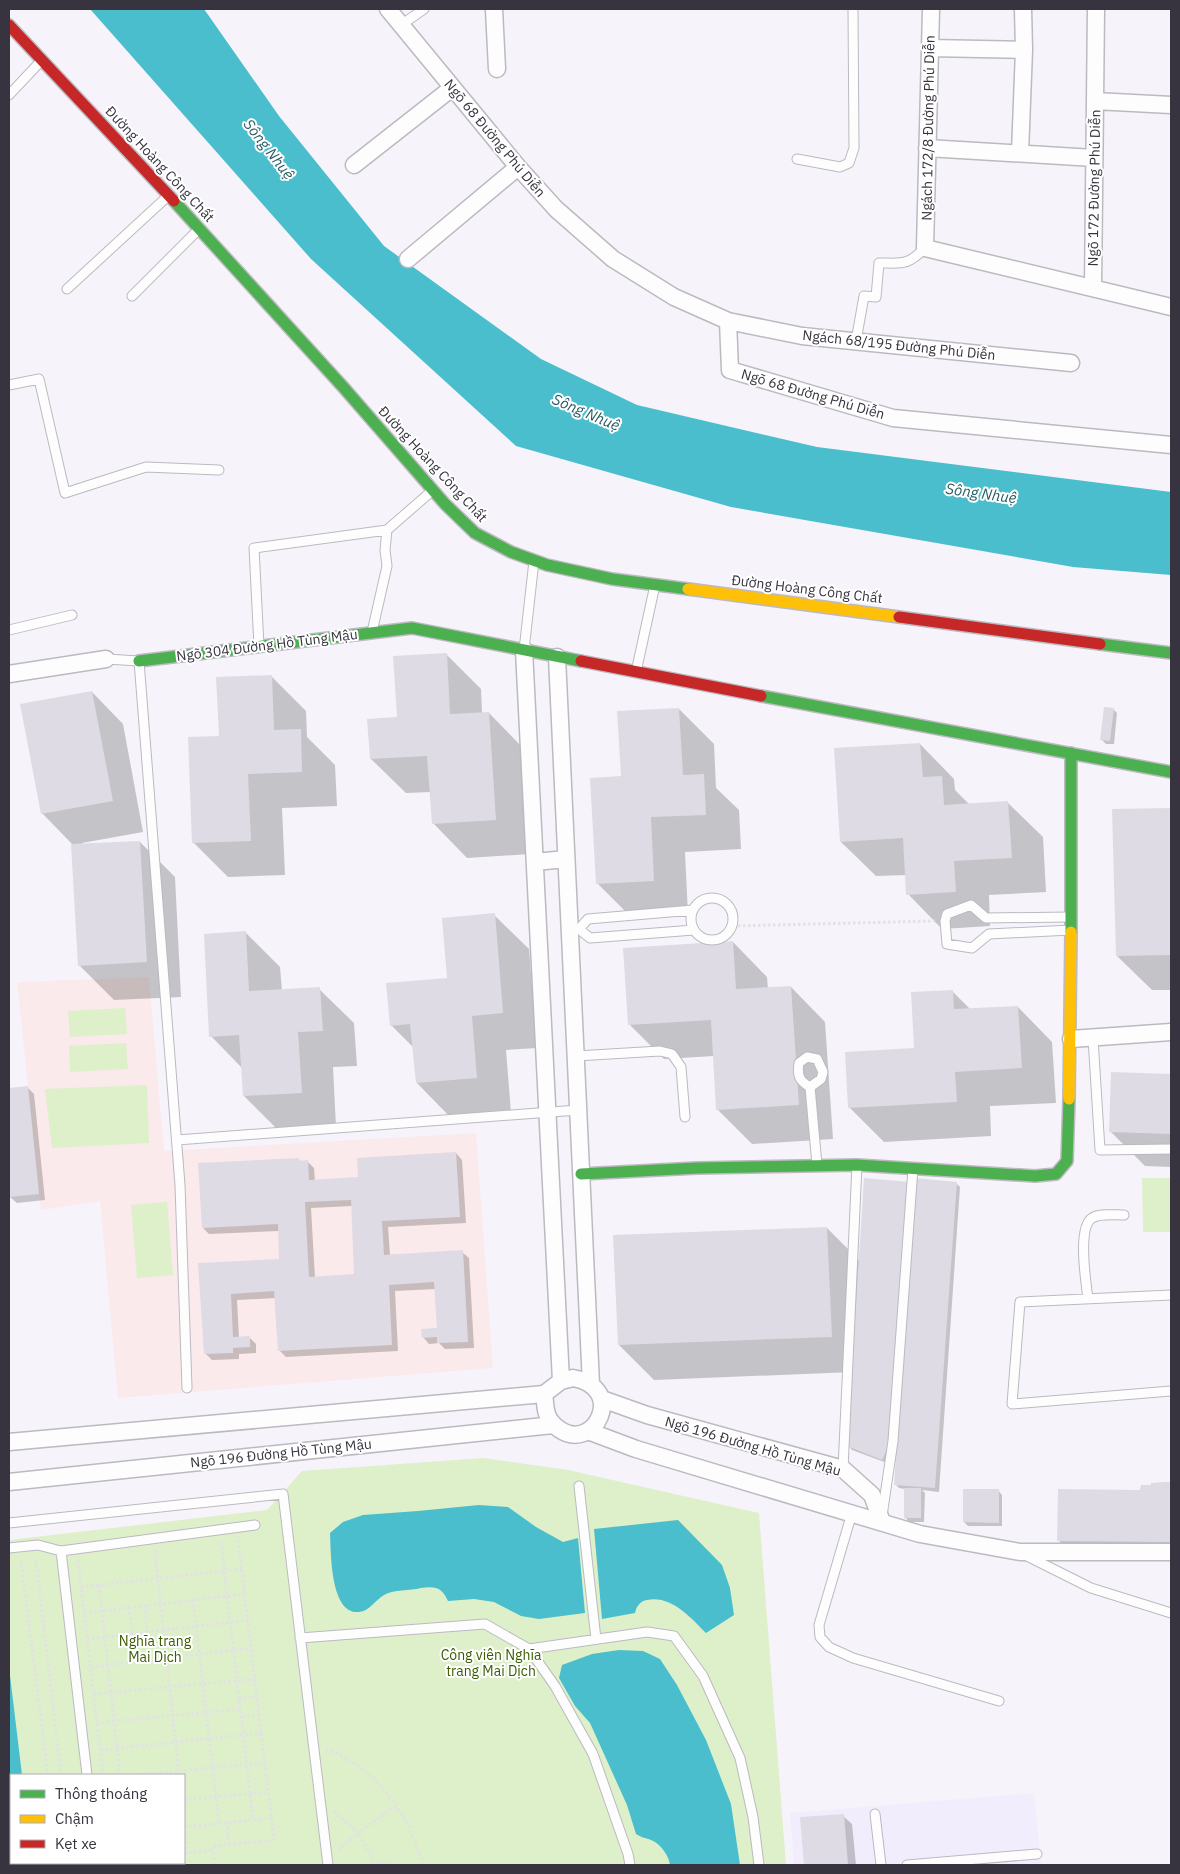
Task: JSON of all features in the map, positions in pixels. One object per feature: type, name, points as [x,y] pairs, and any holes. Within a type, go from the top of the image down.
[{"type":"street","name":"Ngõ 68 Đường Phú Diễn","points":[[388,9],[452,88],[556,209],[613,259],[674,297],[728,321],[730,370],[893,418],[1171,445]]},
{"type":"street","points":[[494,9],[498,68]]},
{"type":"street","name":"Ngách 172/8 Đường Phú Diễn","points":[[925,248],[931,9]]},
{"type":"street","points":[[1020,153],[1024,50],[1023,9]]},
{"type":"street","name":"Ngõ 172 Đường Phú Diễn","points":[[1093,287],[1096,9]]},
{"type":"street","name":"Đường Hoàng Công Chất","points":[[9,25],[169,195],[344,388],[433,490],[475,533],[511,552],[534,561],[612,579],[1171,653]]},
{"type":"street","points":[[930,48],[1024,50]]},
{"type":"street","points":[[354,166],[452,88]]},
{"type":"street","points":[[1095,101],[1171,105]]},
{"type":"street","points":[[927,148],[1094,158]]},
{"type":"street","points":[[408,259],[518,166]]},
{"type":"street","points":[[925,248],[1171,307]]},
{"type":"street","name":"Ngách 68/195 Đường Phú Diễn","points":[[728,321],[802,336],[1071,363]]},
{"type":"street","name":"Ngõ 304 Đường Hồ Tùng Mậu","points":[[139,661],[412,628],[807,706],[1171,772]]},
{"type":"street","points":[[524,650],[561,1381]]},
{"type":"street","points":[[556,657],[566,859],[574,929],[578,1110],[591,1384]]},
{"type":"street","name":"Ngõ 304 Đường Hồ Tùng Mậu","points":[[9,674],[106,659]]},
{"type":"street","points":[[581,1174],[697,1168],[857,1165],[1035,1176],[1056,1174],[1067,1161],[1071,1039],[1071,753]]},
{"type":"street","points":[[535,862],[566,859]]},
{"type":"street","points":[[1071,1039],[1171,1032]]},
{"type":"street","points":[[9,1442],[544,1394],[561,1381],[573,1378],[586,1380],[596,1388],[602,1399],[602,1412],[597,1423],[588,1431],[575,1435],[569,1434],[553,1425],[547,1414],[544,1394]]},
{"type":"street","name":"Ngõ 196 Đường Hồ Tùng Mậu","points":[[602,1399],[648,1415],[843,1469],[872,1495],[882,1522]]},
{"type":"street","name":"Ngõ 196 Đường Hồ Tùng Mậu","points":[[9,1482],[553,1425]]},
{"type":"street","points":[[588,1431],[636,1450],[920,1534],[1020,1552],[1171,1552]]},
{"type":"lane","points":[[401,26],[424,9]]},
{"type":"lane","points":[[796,159],[840,167],[849,163],[852,158],[854,148],[853,9]]},
{"type":"lane","points":[[9,95],[41,61]]},
{"type":"lane","points":[[67,289],[169,195]]},
{"type":"lane","points":[[132,296],[199,228]]},
{"type":"lane","points":[[856,341],[864,296],[876,297],[879,262],[904,263],[913,259],[925,248]]},
{"type":"lane","points":[[9,385],[38,379],[65,493],[146,467],[220,470]]},
{"type":"lane","points":[[259,647],[254,548],[387,530],[433,490]]},
{"type":"lane","points":[[372,632],[387,566],[385,550],[387,530]]},
{"type":"lane","points":[[524,650],[534,561]]},
{"type":"lane","points":[[636,672],[655,584]]},
{"type":"lane","points":[[9,630],[72,615]]},
{"type":"lane","name":"Ngõ 304 Đường Hồ Tùng Mậu","points":[[106,659],[139,661]]},
{"type":"lane","points":[[139,661],[180,1184],[187,1388]]},
{"type":"lane","points":[[717,898],[730,905],[733,912],[733,926],[730,932],[718,940],[704,939],[694,930],[691,924],[693,910],[703,899],[717,898]]},
{"type":"lane","points":[[1071,917],[986,918],[971,905],[947,914],[945,921],[947,944],[972,948],[989,934],[1071,930]]},
{"type":"lane","points":[[693,910],[588,920],[574,929],[590,938],[694,930]]},
{"type":"lane","points":[[1093,1038],[1100,1150],[1171,1149]]},
{"type":"lane","points":[[576,1056],[660,1051],[672,1054],[682,1067],[685,1117]]},
{"type":"lane","points":[[810,1088],[817,1166]]},
{"type":"lane","points":[[177,1140],[578,1110]]},
{"type":"lane","points":[[843,1469],[857,1165]]},
{"type":"lane","points":[[882,1522],[893,1441],[914,1168]]},
{"type":"lane","points":[[1088,1299],[1083,1240],[1086,1227],[1092,1218],[1124,1215]]},
{"type":"lane","points":[[1171,1295],[1020,1302],[1012,1404],[1171,1391]]},
{"type":"lane","points":[[579,1486],[596,1639]]},
{"type":"lane","points":[[9,1523],[283,1494],[328,1862]]},
{"type":"lane","points":[[852,1513],[819,1625],[820,1637],[828,1647],[852,1658],[999,1701]]},
{"type":"lane","points":[[9,1548],[38,1544],[61,1551],[255,1525]]},
{"type":"lane","points":[[61,1551],[87,1774]]},
{"type":"lane","points":[[1020,1552],[1091,1588],[1171,1613]]},
{"type":"lane","points":[[300,1638],[485,1624],[529,1650],[555,1686],[593,1754],[628,1854],[630,1865]]},
{"type":"lane","points":[[529,1650],[647,1632],[674,1636],[703,1676],[740,1758],[753,1817],[759,1865]]},
{"type":"lane","points":[[876,1814],[880,1865]]},
{"type":"lane","points":[[907,1865],[1037,1854]]},
{"type":"path","points":[[733,926],[945,921]]},
{"type":"path","points":[[215,1865],[213,1846],[274,1840],[237,1533]]},
{"type":"path","points":[[220,1534],[253,1819]]},
{"type":"path","points":[[154,1542],[178,1773]]},
{"type":"path","points":[[21,1560],[48,1774]]},
{"type":"path","points":[[36,1560],[61,1774]]},
{"type":"path","points":[[78,1560],[104,1774]]},
{"type":"path","points":[[81,1587],[242,1569]]},
{"type":"path","points":[[99,1585],[120,1774]]},
{"type":"path","points":[[84,1613],[245,1594]]},
{"type":"path","points":[[193,1600],[220,1823]]},
{"type":"path","points":[[145,1606],[147,1632]]},
{"type":"path","points":[[129,1608],[132,1633]]},
{"type":"path","points":[[87,1639],[248,1620]]},
{"type":"path","points":[[90,1667],[251,1648]]},
{"type":"path","points":[[94,1694],[255,1680]]},
{"type":"path","points":[[239,1699],[257,1696]]},
{"type":"path","points":[[97,1723],[241,1709]]},
{"type":"path","points":[[242,1717],[259,1714]]},
{"type":"path","points":[[100,1750],[262,1733]]},
{"type":"path","points":[[313,1744],[338,1754],[373,1777],[397,1805],[416,1841],[423,1865]]},
{"type":"path","points":[[156,1774],[265,1763]]},
{"type":"path","points":[[185,1800],[269,1792]]},
{"type":"path","points":[[320,1799],[358,1833],[374,1862]]},
{"type":"path","points":[[328,1862],[358,1833],[397,1805]]},
{"type":"path","points":[[185,1827],[272,1818]]},
{"type":"path","points":[[227,1822],[229,1845]]},
{"type":"path","points":[[185,1853],[213,1850]]},
{"type":"path","points":[[366,1865],[374,1862],[396,1865]]},
{"type":"shaded area","points":[[149,977],[164,1151],[476,1133],[493,1368],[118,1398],[100,1201],[41,1210],[17,982]]},
{"type":"shaded area","points":[[1034,1793],[1041,1865],[794,1865],[790,1813]]},
{"type":"green space","points":[[125,1008],[127,1034],[70,1037],[68,1011]]},
{"type":"green space","points":[[126,1043],[128,1069],[70,1072],[69,1046]]},
{"type":"green space","points":[[147,1085],[149,1143],[52,1148],[45,1089]]},
{"type":"green space","points":[[1142,1178],[1171,1178],[1171,1232],[1143,1232]]},
{"type":"green space","points":[[167,1202],[173,1275],[137,1278],[131,1205]]},
{"type":"green space","name":"Công viên Nghĩa trang Mai Dịch","points":[[483,1458],[568,1470],[759,1513],[786,1865],[9,1865],[9,1540],[267,1510],[302,1471]]},
{"type":"water","name":"Sông Nhuệ","points":[[90,9],[204,9],[279,116],[384,246],[541,359],[637,405],[817,447],[1171,492],[1171,575],[1073,567],[731,507],[516,446],[311,259]]},
{"type":"water","points":[[479,1505],[508,1507],[536,1527],[563,1542],[578,1538],[585,1613],[539,1619],[521,1616],[494,1602],[474,1599],[448,1601],[441,1590],[430,1587],[388,1593],[366,1610],[359,1612],[349,1610],[342,1604],[334,1581],[330,1533],[343,1522],[363,1515]]},
{"type":"water","points":[[678,1520],[722,1565],[730,1588],[734,1615],[706,1633],[680,1609],[672,1604],[656,1599],[640,1603],[635,1613],[602,1619],[594,1529]]},
{"type":"water","points":[[619,1650],[643,1651],[660,1659],[677,1685],[706,1740],[731,1804],[740,1865],[670,1865],[666,1854],[658,1844],[636,1834],[627,1805],[590,1723],[575,1706],[559,1678],[562,1665],[592,1654]]},
{"type":"water","points":[[9,1667],[22,1774],[10,1774],[9,1837]]},
{"type":"building","points":[[447,653],[450,714],[489,712],[496,820],[432,824],[427,756],[370,759],[367,719],[397,717],[393,656]]},
{"type":"building","points":[[272,675],[274,730],[301,729],[302,772],[248,774],[251,841],[192,843],[188,737],[219,736],[216,677]]},
{"type":"building","points":[[92,691],[113,801],[41,814],[20,704]]},
{"type":"building","points":[[1104,707],[1114,708],[1110,741],[1100,740]]},
{"type":"building","points":[[679,708],[683,775],[704,774],[706,815],[651,817],[654,881],[596,884],[590,778],[621,776],[617,711]]},
{"type":"building","points":[[920,743],[923,777],[942,776],[944,805],[1008,801],[1012,858],[954,861],[956,892],[906,895],[903,838],[840,842],[834,748]]},
{"type":"building","points":[[1171,808],[1171,955],[1116,956],[1112,809]]},
{"type":"building","points":[[140,841],[147,962],[78,966],[71,844]]},
{"type":"building","points":[[495,913],[503,1013],[472,1016],[477,1078],[416,1083],[410,1024],[390,1026],[386,983],[447,978],[442,918]]},
{"type":"building","points":[[246,931],[249,991],[320,987],[323,1031],[298,1032],[302,1093],[243,1096],[239,1035],[209,1037],[204,934]]},
{"type":"building","points":[[733,941],[736,989],[791,986],[799,1105],[716,1110],[711,1020],[628,1025],[623,948]]},
{"type":"building","points":[[953,990],[954,1009],[1018,1006],[1022,1068],[955,1072],[957,1102],[848,1108],[845,1052],[914,1048],[911,992]]},
{"type":"building","points":[[1111,1072],[1171,1074],[1171,1134],[1109,1132]]},
{"type":"building","points":[[28,1086],[39,1194],[9,1197],[9,1088]]},
{"type":"building","points":[[456,1152],[460,1217],[382,1221],[384,1255],[463,1250],[468,1342],[437,1343],[437,1337],[422,1338],[421,1329],[437,1328],[434,1282],[389,1285],[392,1345],[278,1351],[274,1291],[231,1294],[233,1337],[250,1336],[250,1347],[233,1348],[233,1353],[204,1354],[198,1263],[279,1259],[278,1224],[202,1228],[198,1163],[299,1158],[299,1161],[308,1160],[309,1180],[358,1177],[357,1158]],"holes":[[[351,1200],[354,1274],[309,1277],[305,1202]]]},
{"type":"building","points":[[864,1178],[910,1182],[892,1438],[882,1460],[847,1446]]},
{"type":"building","points":[[915,1178],[957,1182],[935,1488],[894,1485]]},
{"type":"building","points":[[827,1227],[832,1337],[618,1345],[613,1235]]},
{"type":"building","points":[[1171,1482],[1171,1542],[1057,1541],[1058,1489],[1140,1490],[1141,1485]]},
{"type":"building","points":[[904,1488],[921,1488],[921,1518],[904,1518]]},
{"type":"building","points":[[963,1489],[999,1489],[999,1523],[963,1522]]},
{"type":"building","points":[[844,1814],[848,1865],[804,1865],[800,1817]]},
{"type":"traffic: fast","points":[[174,201],[344,388],[445,504],[475,533],[511,552],[547,565],[612,579],[688,589]]},
{"type":"traffic: fast","points":[[139,661],[412,628],[581,661]]},
{"type":"traffic: fast","points":[[1100,644],[1171,653]]},
{"type":"traffic: fast","points":[[761,696],[1171,772]]},
{"type":"traffic: fast","points":[[1071,753],[1071,932]]},
{"type":"traffic: fast","points":[[581,1174],[697,1168],[857,1165],[1035,1176],[1056,1174],[1067,1161],[1069,1099]]},
{"type":"traffic: slow","points":[[688,589],[899,617]]},
{"type":"traffic: slow","points":[[1069,1099],[1071,932]]},
{"type":"traffic: jam","points":[[9,25],[174,201]]},
{"type":"traffic: jam","points":[[899,617],[1100,644]]},
{"type":"traffic: jam","points":[[581,661],[761,696]]},
{"type":"park label","name":"Nghĩa trang Mai Dịch","points":[[155,1649]]}]
